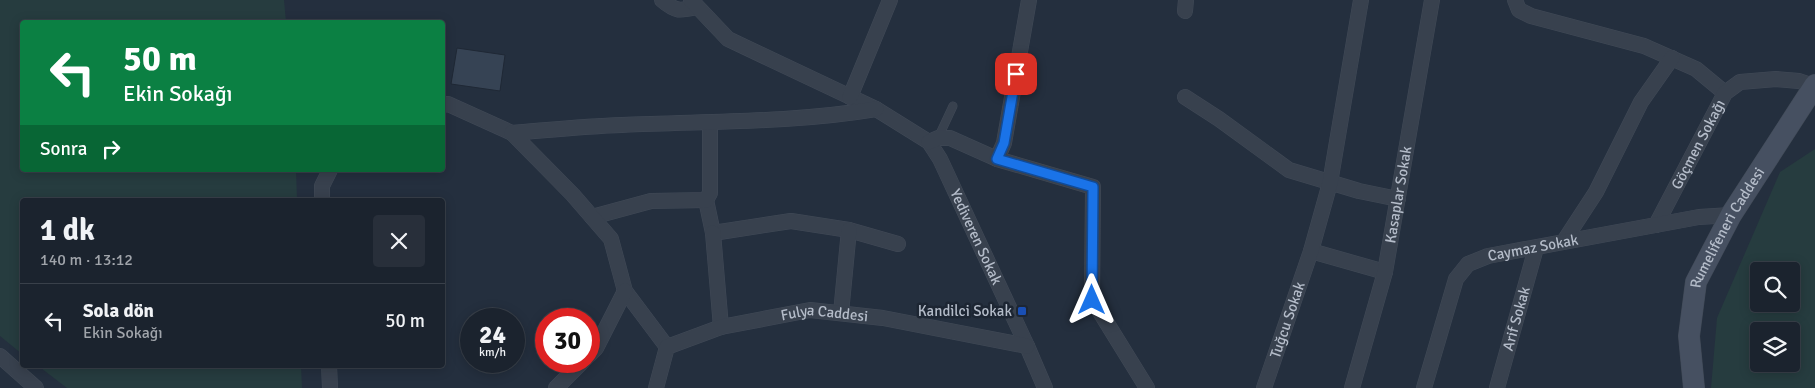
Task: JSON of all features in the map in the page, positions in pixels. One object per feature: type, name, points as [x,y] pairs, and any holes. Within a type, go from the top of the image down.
[{"type":"street","points":[[662,0],[671,8],[680,11],[694,3],[728,39],[850,97],[933,140],[950,138],[997,159],[1093,187],[1092,300],[1148,388]]},
{"type":"street","points":[[997,159],[1004,143],[1029,0]]},
{"type":"street","name":"Tuğcu Sokak","points":[[1264,388],[1311,251],[1330,183],[1361,0]]},
{"type":"street","name":"Kasaplar Sokak","points":[[1352,388],[1385,272],[1432,0]]},
{"type":"street","points":[[1515,0],[1520,10],[1531,16],[1644,46],[1696,68],[1725,94]]},
{"type":"street","points":[[850,97],[889,1]]},
{"type":"street","points":[[1564,241],[1596,192],[1641,102],[1672,58]]},
{"type":"street","name":"Göçmen Sokağı","points":[[1656,225],[1725,94],[1740,82],[1776,79],[1799,81],[1814,86]]},
{"type":"street","name":"Rumelifeneri Caddesi","points":[[1694,388],[1689,336],[1696,282],[1730,215],[1814,86]]},
{"type":"street","points":[[1185,97],[1219,118],[1289,170],[1359,191],[1398,199]]},
{"type":"street","points":[[445,104],[448,104],[512,133],[573,195],[611,240],[625,291],[667,347],[656,388]]},
{"type":"street","points":[[512,133],[622,125],[710,123],[838,116],[876,110]]},
{"type":"street","points":[[710,123],[710,193],[706,200],[713,233],[720,327]]},
{"type":"street","name":"Yediveren Sokak","points":[[933,140],[1045,388]]},
{"type":"street","points":[[322,198],[322,186],[329,172]]},
{"type":"street","points":[[592,217],[651,202],[706,200]]},
{"type":"street","name":"Caymaz Sokak","points":[[1424,388],[1456,279],[1468,264],[1488,256],[1564,241],[1698,217],[1730,215]]},
{"type":"street","points":[[713,233],[791,221],[849,230],[898,244]]},
{"type":"street","points":[[841,313],[849,230]]},
{"type":"street","name":"Arif Sokak","points":[[1497,388],[1536,248]]},
{"type":"street","points":[[1311,251],[1385,272]]},
{"type":"street","points":[[600,340],[625,291]]},
{"type":"street","name":"Fulya Caddesi","points":[[667,347],[720,327],[810,310],[884,318],[1027,346]]},
{"type":"street","points":[[0,356],[36,388]]},
{"type":"street","points":[[329,368],[330,388]]},
{"type":"street","points":[[556,388],[571,373]]},
{"type":"lane","points":[[933,140],[953,106]]},
{"type":"green space","points":[[0,0],[284,0],[286,20],[20,20],[20,172],[296,172],[297,198],[20,198],[20,352],[0,336]]},
{"type":"green space","points":[[1815,149],[1815,388],[1711,388],[1717,318],[1780,172]]},
{"type":"green space","points":[[41,368],[301,368],[302,388],[67,388]]},
{"type":"building","points":[[457,48],[505,55],[500,91],[451,84]]},
{"type":"place","name":"Kandilci Sokak","points":[[1022,311]]},
{"type":"route","points":[[1016,74],[1004,143],[997,159],[1093,187],[1092,300]]}]
